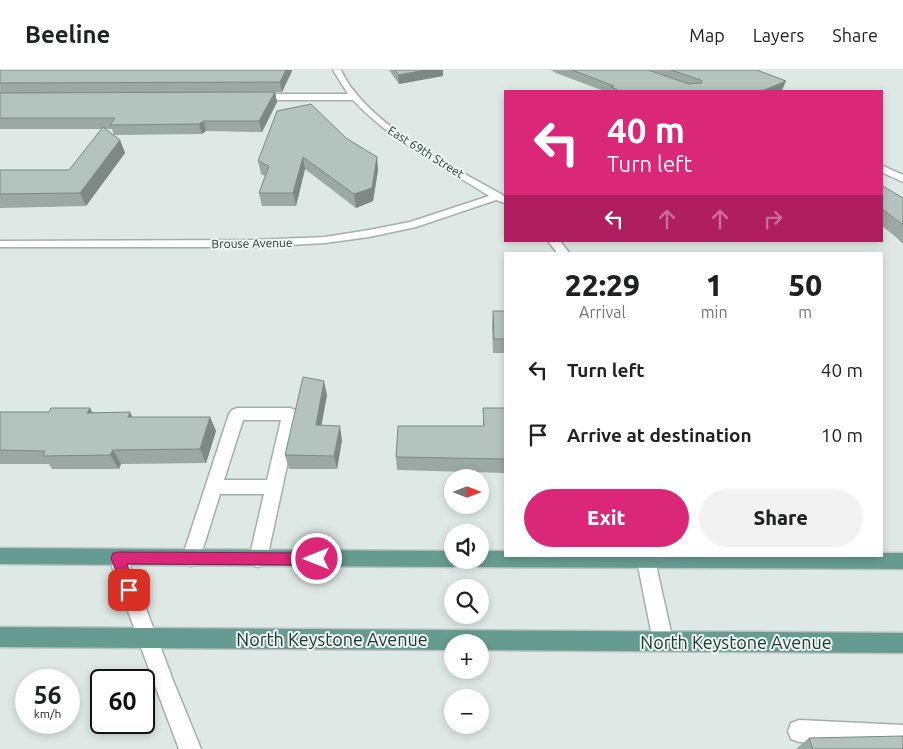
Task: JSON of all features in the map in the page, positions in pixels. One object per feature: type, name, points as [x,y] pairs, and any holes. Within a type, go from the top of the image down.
[{"type":"main road","points":[[0,556],[444,559]]},
{"type":"main road","points":[[489,560],[646,558],[903,561]]},
{"type":"main road","name":"North Keystone Avenue","points":[[0,637],[903,643]]},
{"type":"street","name":"East 69th Street","points":[[337,70],[345,85],[375,119],[400,138],[501,199]]},
{"type":"street","points":[[245,98],[355,97]]},
{"type":"street","points":[[883,169],[903,179]]},
{"type":"street","name":"Brouse Avenue","points":[[0,244],[274,243],[324,240],[364,235],[414,225],[501,199]]},
{"type":"street","points":[[555,242],[562,252]]},
{"type":"street","points":[[191,558],[237,414],[290,414],[258,558]]},
{"type":"street","points":[[213,487],[273,487]]},
{"type":"street","points":[[118,558],[146,638],[190,749]]},
{"type":"street","points":[[646,558],[663,641]]},
{"type":"street","points":[[799,732],[903,736]]},
{"type":"building","points":[[0,70],[286,70],[280,82],[0,83]]},
{"type":"building","points":[[395,70],[426,70],[398,75]]},
{"type":"building","points":[[572,70],[648,70],[689,84],[702,83],[701,80],[671,70],[757,70],[786,81],[764,90],[618,90],[611,87],[614,86]]},
{"type":"building","points":[[275,92],[259,121],[110,125],[115,118],[0,118],[0,93]]},
{"type":"building","points":[[311,104],[346,138],[377,157],[372,188],[354,194],[303,157],[293,193],[259,193],[269,166],[258,161],[277,111]]},
{"type":"building","points":[[103,127],[120,140],[80,193],[0,194],[0,170],[69,170]]},
{"type":"building","points":[[883,186],[903,198],[903,225],[883,210]]},
{"type":"building","points":[[493,311],[504,311],[504,339],[494,339]]},
{"type":"building","points":[[303,377],[324,381],[316,425],[340,426],[334,456],[285,455]]},
{"type":"building","points":[[51,408],[90,408],[87,413],[130,412],[128,417],[210,417],[200,449],[113,450],[110,455],[43,456],[45,451],[0,450],[0,412],[49,412]]},
{"type":"building","points":[[483,408],[504,408],[504,459],[396,457],[398,426],[484,426]]},
{"type":"building","points":[[903,736],[903,749],[813,749],[809,738]]},
{"type":"route","points":[[129,590],[118,558],[317,559]]}]
